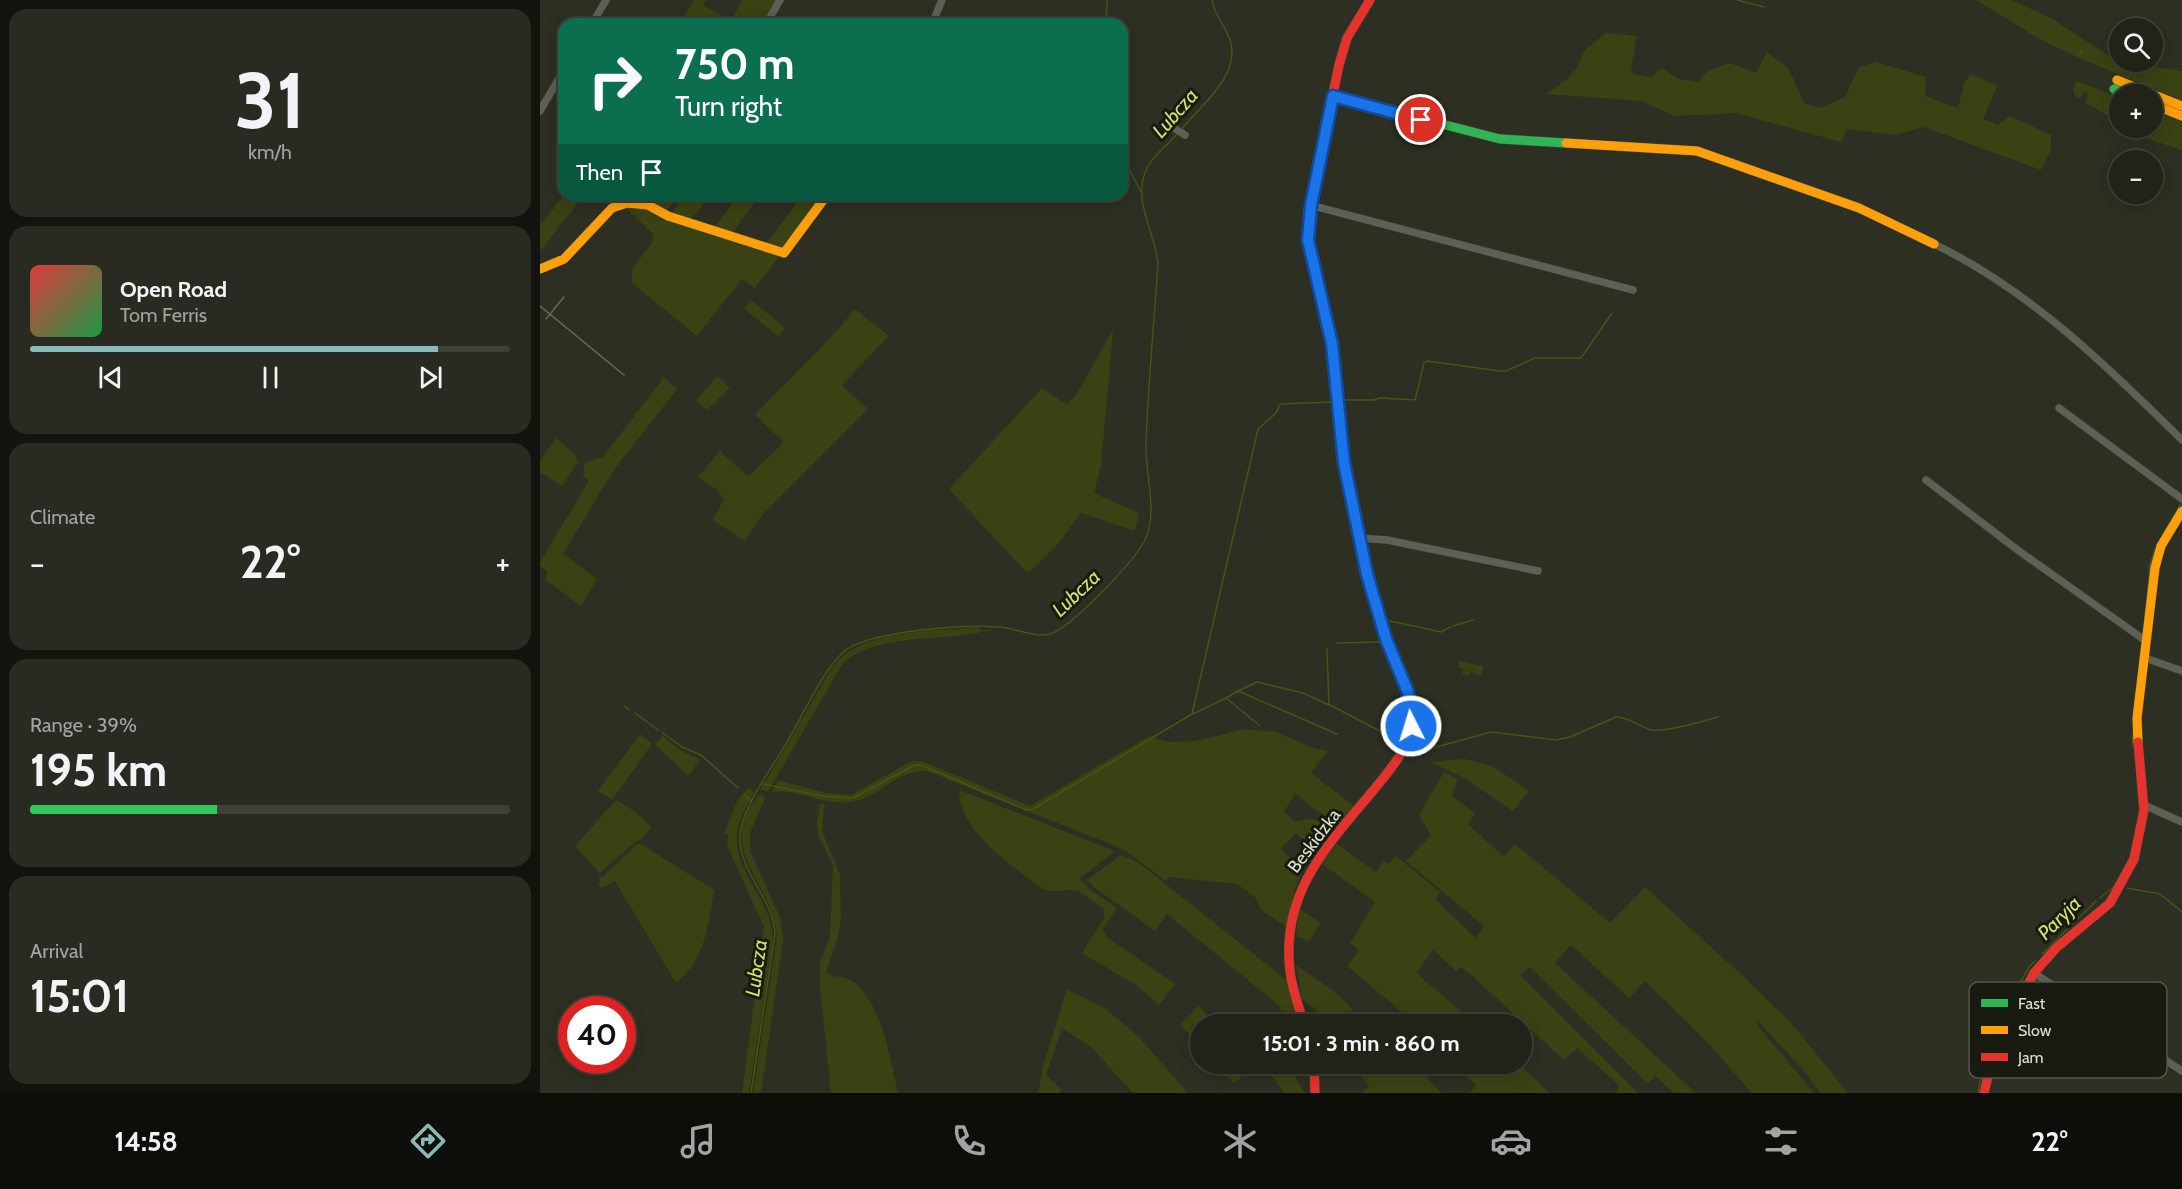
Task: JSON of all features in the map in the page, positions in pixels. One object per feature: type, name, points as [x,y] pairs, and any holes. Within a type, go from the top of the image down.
[{"type":"main road","name":"Beskidzka","points":[[1301,1014],[1290,970],[1291,925],[1298,893],[1316,861],[1398,760],[1408,740],[1411,708],[1406,687],[1380,622],[1359,538],[1341,440],[1332,344],[1310,254],[1308,229],[1333,96],[1347,38],[1370,0]]},
{"type":"main road","points":[[1333,96],[1500,139],[1697,151],[1859,208],[1936,245]]},
{"type":"main road","points":[[2163,100],[2182,106]]},
{"type":"main road","points":[[2163,108],[2182,116]]},
{"type":"main road","points":[[540,269],[569,254],[612,208],[627,202],[648,205],[668,216],[784,253],[823,201]]},
{"type":"main road","points":[[2029,982],[2034,973],[2056,948],[2105,907],[2118,891],[2136,855],[2144,805],[2137,733],[2146,641],[2157,559],[2164,540],[2182,511]]},
{"type":"main road","points":[[1314,1074],[1315,1093]]},
{"type":"main road","points":[[1984,1093],[1987,1078]]},
{"type":"street","points":[[596,18],[606,0]]},
{"type":"street","points":[[770,18],[780,0]]},
{"type":"street","points":[[934,18],[942,0]]},
{"type":"street","points":[[540,111],[558,80]]},
{"type":"street","points":[[1174,128],[1185,135]]},
{"type":"street","points":[[648,205],[650,201]]},
{"type":"street","points":[[1311,205],[1634,290]]},
{"type":"street","points":[[1936,245],[1990,275],[2054,322],[2182,440]]},
{"type":"street","points":[[2060,408],[2182,499]]},
{"type":"street","points":[[1926,480],[2019,551],[2146,641]]},
{"type":"street","points":[[1359,538],[1387,540],[1538,571]]},
{"type":"street","points":[[2145,658],[2182,671]]},
{"type":"street","points":[[2144,805],[2182,822]]},
{"type":"street","points":[[2034,973],[2048,982]]},
{"type":"street","points":[[2167,1061],[2182,1071]]},
{"type":"green space","points":[[694,0],[706,0],[703,5],[726,18],[683,18]]},
{"type":"green space","points":[[742,0],[776,0],[766,18],[733,18]]},
{"type":"green space","points":[[1976,0],[2011,0],[2051,18],[2109,56],[2109,70],[2041,40]]},
{"type":"green space","points":[[1606,33],[1637,36],[1631,68],[1633,74],[1652,77],[1662,68],[1679,79],[1698,82],[1707,71],[1730,63],[1756,73],[1767,52],[1789,69],[1804,103],[1820,108],[1845,97],[1859,67],[1876,62],[1926,77],[1925,96],[1958,108],[1964,83],[1971,74],[1997,86],[1983,119],[1998,125],[2010,116],[2051,135],[2051,150],[2041,170],[1924,127],[1896,135],[1847,129],[1841,142],[1736,113],[1675,116],[1641,101],[1546,94],[1567,79],[1576,69],[1585,50]]},
{"type":"green space","points":[[2163,68],[2182,71],[2182,100],[2163,92],[2163,84],[2143,84],[2113,72],[2163,72]]},
{"type":"green space","points":[[2076,81],[2109,93],[2109,116],[2086,103],[2088,93],[2085,91],[2080,98],[2076,97],[2073,91]]},
{"type":"green space","points":[[2163,114],[2182,122],[2182,150],[2146,138],[2163,138]]},
{"type":"green space","points":[[559,201],[579,201],[540,251],[540,226]]},
{"type":"green space","points":[[654,201],[675,201],[666,211]]},
{"type":"green space","points":[[680,201],[705,201],[699,211],[689,220],[672,213]]},
{"type":"green space","points":[[734,201],[756,201],[732,233],[714,228]]},
{"type":"green space","points":[[798,201],[820,201],[785,247],[766,244]]},
{"type":"green space","points":[[633,205],[778,255],[778,258],[755,288],[742,279],[697,336],[632,283],[632,269],[653,241],[653,234],[625,207]]},
{"type":"green space","points":[[751,300],[785,328],[778,336],[744,309]]},
{"type":"green space","points":[[855,309],[889,336],[842,385],[868,409],[761,516],[745,541],[713,520],[724,499],[717,490],[698,477],[720,451],[748,477],[784,442],[755,415],[833,335]]},
{"type":"green space","points":[[1113,330],[1101,466],[1094,493],[1139,513],[1135,531],[1081,513],[1057,545],[1030,572],[1025,571],[949,489],[1042,388],[1067,405],[1077,393]]},
{"type":"green space","points":[[717,376],[730,388],[707,410],[696,401]]},
{"type":"green space","points":[[664,377],[677,389],[613,471],[563,554],[597,579],[581,606],[546,580],[547,571],[540,566],[540,562],[589,481],[583,476],[584,463],[603,457]]},
{"type":"green space","points":[[556,438],[575,454],[578,462],[562,486],[540,472],[540,461]]},
{"type":"green space","points":[[979,627],[980,631],[996,628],[958,636],[892,642],[872,647],[855,655],[841,666],[769,790],[767,792],[761,789],[832,668],[845,655],[860,645],[899,634]]},
{"type":"green space","points":[[1459,661],[1483,666],[1481,676],[1471,672],[1470,676],[1462,674],[1463,670],[1471,671],[1459,668]]},
{"type":"green space","points":[[1244,729],[1276,732],[1313,748],[1328,751],[1311,773],[1354,806],[1341,825],[1335,824],[1295,794],[1284,812],[1295,822],[1313,820],[1320,822],[1327,829],[1326,842],[1317,852],[1296,833],[1281,849],[1303,870],[1295,889],[1286,927],[1261,910],[1256,898],[1237,884],[1169,877],[1166,881],[1125,850],[927,771],[906,774],[870,795],[850,802],[830,802],[792,792],[772,792],[778,780],[826,793],[851,795],[912,761],[922,761],[1030,806],[1149,736],[1160,740],[1184,742]]},
{"type":"green space","points":[[640,734],[652,744],[612,800],[598,791]]},
{"type":"green space","points":[[663,736],[680,750],[700,760],[688,776],[655,744]]},
{"type":"green space","points":[[1465,759],[1492,766],[1529,791],[1513,811],[1466,779],[1431,762]]},
{"type":"green space","points":[[1444,772],[1458,779],[1452,796],[1475,813],[1468,824],[1504,857],[1515,844],[1610,923],[1645,887],[1793,1025],[1848,1093],[1820,1093],[1805,1072],[1758,1021],[1759,1027],[1814,1093],[1752,1093],[1705,1040],[1645,981],[1629,998],[1571,945],[1555,963],[1696,1093],[1674,1093],[1655,1076],[1648,1084],[1530,967],[1520,975],[1638,1093],[1616,1093],[1619,1085],[1577,1048],[1564,1060],[1532,1031],[1532,1014],[1514,1014],[1470,974],[1461,967],[1456,971],[1433,950],[1416,973],[1464,1014],[1404,1014],[1347,966],[1359,950],[1350,943],[1375,902],[1321,863],[1337,844],[1376,872],[1384,861],[1389,864],[1396,856],[1440,892],[1435,899],[1476,938],[1484,926],[1406,861],[1431,835],[1419,815]]},
{"type":"green space","points":[[748,788],[754,792],[739,823],[737,843],[745,871],[766,911],[773,941],[749,1093],[742,1093],[764,927],[727,846],[728,834],[724,834],[737,801]]},
{"type":"green space","points":[[959,790],[1115,851],[1080,878],[1088,888],[1117,908],[1103,928],[1107,937],[1175,984],[1159,1005],[1136,985],[1082,953],[1104,918],[1104,909],[1077,890],[1051,891],[1040,887],[1010,865],[975,831],[961,804]]},
{"type":"green space","points":[[760,794],[765,798],[750,833],[750,851],[780,917],[783,941],[761,1093],[753,1093],[777,935],[766,898],[743,849],[742,832],[747,814]]},
{"type":"green space","points":[[616,800],[636,812],[651,827],[642,839],[635,842],[600,873],[575,846]]},
{"type":"green space","points":[[820,804],[824,804],[822,831],[840,875],[841,919],[826,973],[852,981],[870,1002],[883,1032],[898,1093],[831,1093],[820,987],[820,963],[830,936],[833,865],[819,837],[817,825]]},
{"type":"green space","points":[[637,844],[641,844],[714,890],[704,941],[693,964],[676,983],[615,881],[602,888],[598,884],[600,880],[598,877],[603,877]]},
{"type":"green space","points":[[1121,855],[1139,863],[1289,982],[1297,1014],[1279,1010],[1281,1007],[1167,914],[1155,931],[1087,880]]},
{"type":"green space","points":[[1299,909],[1321,923],[1309,941],[1296,936]]},
{"type":"green space","points":[[1296,965],[1332,990],[1353,1009],[1349,1014],[1321,1014],[1302,999]]},
{"type":"green space","points":[[1067,989],[1106,1009],[1137,1035],[1188,1093],[1133,1093],[1091,1047],[1062,1028],[1046,1075],[1062,1090],[1058,1093],[1038,1093],[1043,1066]]},
{"type":"green space","points":[[1198,1006],[1206,1014],[1190,1014]]},
{"type":"green space","points":[[1190,1014],[1190,1036],[1180,1025]]},
{"type":"green space","points":[[1225,1074],[1245,1074],[1234,1083]]},
{"type":"green space","points":[[1270,1074],[1293,1074],[1305,1093],[1284,1093]]},
{"type":"green space","points":[[1359,1074],[1423,1074],[1441,1093],[1361,1093],[1369,1086]]},
{"type":"green space","points":[[1463,1074],[1530,1074],[1550,1093],[1470,1093],[1476,1085]]},
{"type":"waterway","points":[[1106,18],[1107,0]]},
{"type":"waterway","name":"Lubcza","points":[[1181,130],[1224,79],[1232,56],[1231,43],[1212,0]]},
{"type":"waterway","points":[[1737,0],[1764,7]]},
{"type":"waterway","points":[[2080,55],[2082,50]]},
{"type":"waterway","name":"Lubcza","points":[[751,1093],[775,934],[769,909],[741,851],[741,827],[757,790],[829,668],[846,650],[859,643],[920,630],[984,626],[1038,635],[1050,634],[1060,629],[1086,608],[1128,564],[1144,542],[1151,507],[1146,444],[1158,264],[1143,205],[1143,180],[1150,163],[1178,133]]},
{"type":"waterway","points":[[1128,167],[1141,192]]},
{"type":"waterway","points":[[1342,400],[1379,398],[1415,400],[1424,363],[1427,361],[1506,371],[1535,358],[1581,358],[1612,313]]},
{"type":"waterway","points":[[763,784],[822,796],[853,798],[915,765],[921,765],[1026,810],[1033,809],[1192,714],[1258,429],[1276,413],[1280,404],[1331,402]]},
{"type":"waterway","points":[[2163,534],[2181,504]]},
{"type":"waterway","points":[[2147,597],[2150,564],[2155,549]]},
{"type":"waterway","points":[[1453,626],[1473,620]]},
{"type":"waterway","points":[[1390,621],[1441,632],[1450,627]]},
{"type":"waterway","points":[[1336,643],[1380,642]]},
{"type":"waterway","points":[[1238,691],[1257,682],[1303,693],[1329,705],[1327,649]]},
{"type":"waterway","points":[[1226,698],[1238,691],[1337,734]]},
{"type":"waterway","points":[[1193,714],[1226,698],[1259,725]]},
{"type":"waterway","points":[[1330,705],[1401,742]]},
{"type":"waterway","points":[[625,706],[629,710]]},
{"type":"waterway","points":[[635,713],[658,730]]},
{"type":"waterway","points":[[1411,745],[1433,748],[1491,732],[1556,740],[1570,737],[1616,717],[1652,730],[1685,726],[1718,717]]},
{"type":"waterway","points":[[663,733],[682,747],[701,755],[738,788]]},
{"type":"waterway","points":[[2132,736],[2133,746]]},
{"type":"waterway","points":[[744,794],[752,802]]},
{"type":"waterway","name":"Paryja","points":[[2100,898],[2118,883]]},
{"type":"waterway","name":"Paryja","points":[[2127,888],[2160,894],[2182,912]]},
{"type":"waterway","name":"Paryja","points":[[2042,954],[2096,901]]},
{"type":"waterway","name":"Paryja","points":[[2021,982],[2035,961]]},
{"type":"waterway","name":"Paryja","points":[[1978,1092],[1981,1078]]},
{"type":"railway","points":[[546,319],[564,297]]},
{"type":"railway","points":[[540,306],[624,375]]},
{"type":"traffic: fast","points":[[1333,96],[1500,139],[1566,143]]},
{"type":"traffic: slow","points":[[2117,80],[2182,106]]},
{"type":"traffic: slow","points":[[2163,108],[2182,116]]},
{"type":"traffic: slow","points":[[1566,143],[1697,151],[1859,208],[1934,244]]},
{"type":"traffic: slow","points":[[540,269],[564,259],[612,208],[627,203],[648,205],[668,216],[784,253],[823,201]]},
{"type":"traffic: slow","points":[[1330,336],[1342,449],[1367,574],[1390,648]]},
{"type":"traffic: slow","points":[[2138,742],[2137,718],[2155,568],[2161,546],[2182,511]]},
{"type":"traffic: jam","points":[[1330,336],[1308,240],[1310,205],[1339,65],[1347,38],[1370,0]]},
{"type":"traffic: jam","points":[[1301,1014],[1291,978],[1289,941],[1293,915],[1302,890],[1328,845],[1398,759],[1410,735],[1412,717],[1409,699],[1390,648]]},
{"type":"traffic: jam","points":[[2029,982],[2034,973],[2056,948],[2110,903],[2134,859],[2144,810],[2138,742]]},
{"type":"traffic: jam","points":[[1314,1074],[1315,1093]]},
{"type":"traffic: jam","points":[[1984,1093],[1987,1078]]},
{"type":"route","points":[[1411,726],[1408,692],[1380,622],[1360,542],[1337,414],[1332,344],[1327,315],[1310,254],[1308,229],[1333,96],[1421,120]]}]
